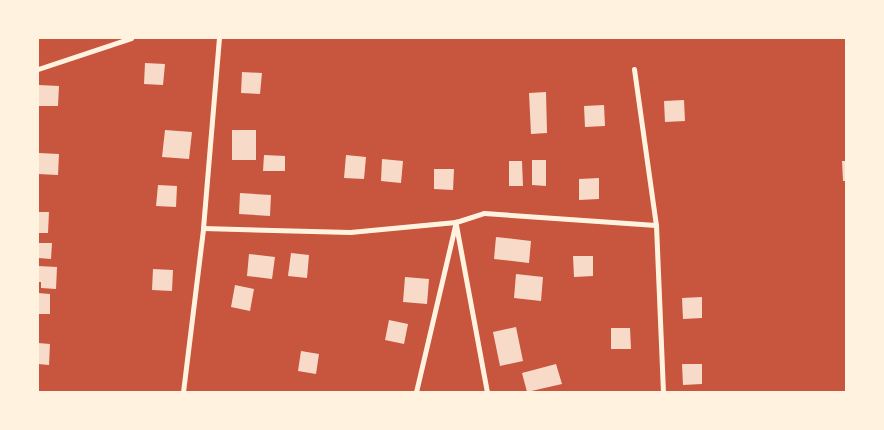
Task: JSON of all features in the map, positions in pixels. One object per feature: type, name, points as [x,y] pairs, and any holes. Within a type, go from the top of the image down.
[{"type":"street","points":[[38,69],[131,38]]},
{"type":"street","points":[[183,392],[203,228],[219,38]]},
{"type":"street","points":[[634,69],[656,224],[663,392]]},
{"type":"street","points":[[203,228],[350,232],[456,222],[484,213],[656,224]]},
{"type":"street","points":[[416,392],[456,222]]},
{"type":"street","points":[[456,222],[487,392]]},
{"type":"building","points":[[145,63],[165,64],[163,85],[144,84]]},
{"type":"building","points":[[242,72],[262,73],[260,94],[241,93]]},
{"type":"building","points":[[39,85],[59,86],[58,106],[38,106]]},
{"type":"building","points":[[546,92],[547,133],[531,134],[529,93]]},
{"type":"building","points":[[684,100],[685,121],[665,122],[664,101]]},
{"type":"building","points":[[604,105],[605,126],[585,127],[584,106]]},
{"type":"building","points":[[165,130],[192,132],[189,159],[162,157]]},
{"type":"building","points":[[232,130],[256,130],[256,160],[232,160]]},
{"type":"building","points":[[39,153],[59,154],[58,175],[38,174]]},
{"type":"building","points":[[264,155],[285,156],[285,171],[263,171]]},
{"type":"building","points":[[346,155],[366,157],[364,179],[344,178]]},
{"type":"building","points":[[382,159],[403,161],[401,183],[381,181]]},
{"type":"building","points":[[532,160],[546,160],[546,186],[532,185]]},
{"type":"building","points":[[509,161],[522,161],[523,186],[509,186]]},
{"type":"building","points":[[842,161],[846,161],[846,181],[843,181]]},
{"type":"building","points":[[434,169],[454,169],[453,190],[434,189]]},
{"type":"building","points":[[599,178],[599,199],[579,200],[579,179]]},
{"type":"building","points":[[158,185],[177,186],[176,207],[156,206]]},
{"type":"building","points":[[240,193],[271,195],[270,216],[239,214]]},
{"type":"building","points":[[38,212],[49,212],[48,233],[38,233]]},
{"type":"building","points":[[496,237],[531,241],[529,263],[494,259]]},
{"type":"building","points":[[38,243],[52,243],[51,259],[38,258]]},
{"type":"building","points":[[291,253],[309,255],[307,278],[288,276]]},
{"type":"building","points":[[249,254],[275,257],[272,279],[247,276]]},
{"type":"building","points":[[573,256],[593,256],[593,276],[574,277]]},
{"type":"building","points":[[38,266],[57,267],[56,289],[41,288],[41,282],[38,282]]},
{"type":"building","points":[[153,269],[173,270],[172,291],[152,290]]},
{"type":"building","points":[[516,274],[543,277],[541,301],[514,298]]},
{"type":"building","points":[[405,277],[429,279],[427,304],[403,302]]},
{"type":"building","points":[[235,285],[254,289],[250,311],[231,307]]},
{"type":"building","points":[[38,293],[50,294],[50,314],[38,314]]},
{"type":"building","points":[[702,297],[702,318],[683,319],[682,298]]},
{"type":"building","points":[[389,320],[408,324],[404,344],[385,340]]},
{"type":"building","points":[[516,327],[523,361],[500,366],[493,332]]},
{"type":"building","points":[[611,328],[630,328],[631,349],[611,349]]},
{"type":"building","points":[[38,343],[50,344],[49,365],[38,364]]},
{"type":"building","points":[[301,351],[319,354],[316,374],[298,371]]},
{"type":"building","points":[[556,364],[562,384],[527,392],[522,373]]},
{"type":"building","points":[[682,364],[702,364],[702,384],[683,385]]}]
